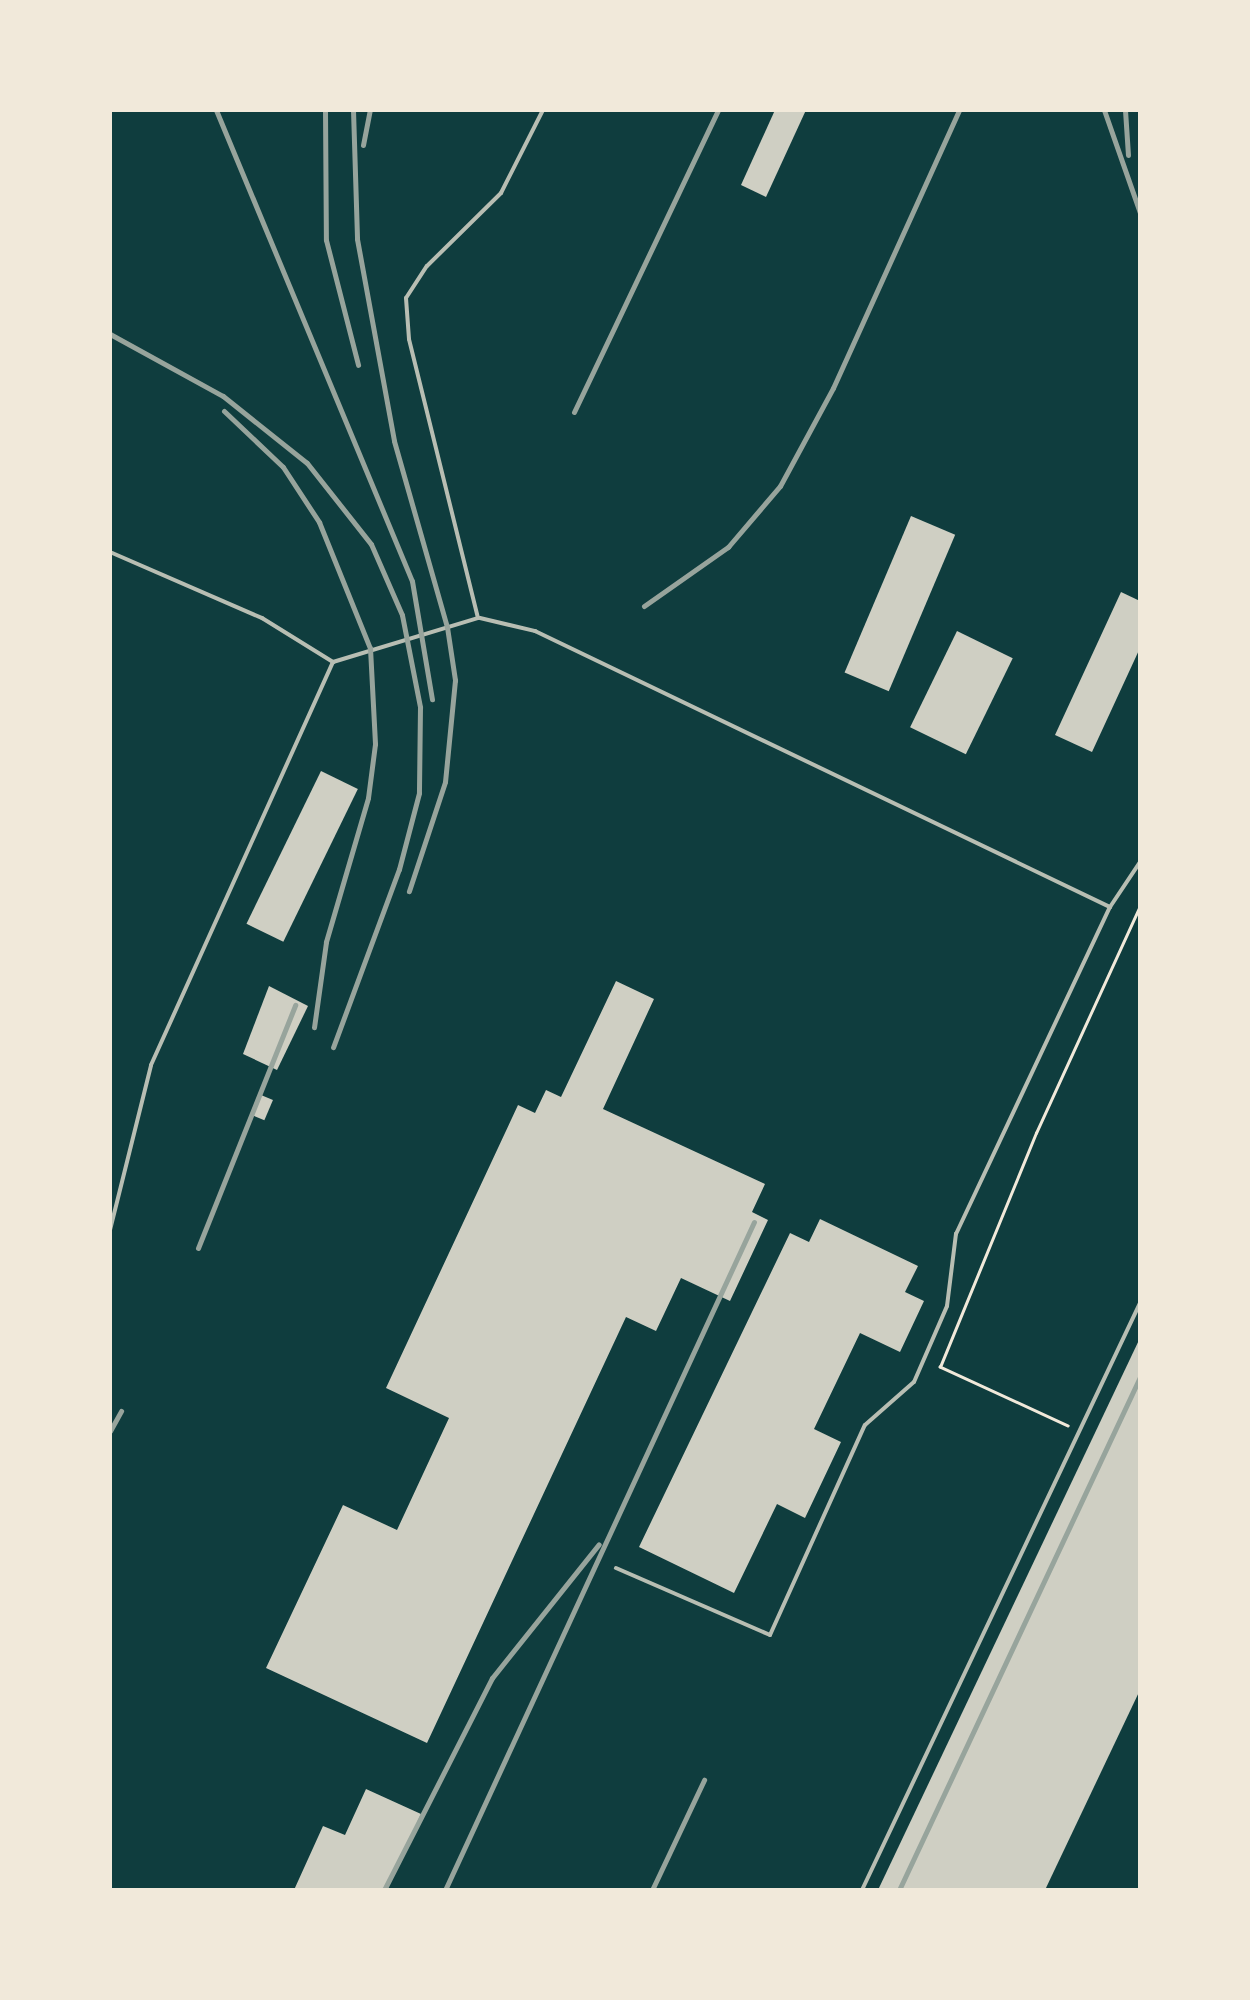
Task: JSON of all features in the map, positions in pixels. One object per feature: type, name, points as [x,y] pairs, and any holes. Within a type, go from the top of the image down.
[{"type":"lane","points":[[478,618],[409,339],[406,298],[428,266],[501,193],[543,110]]},
{"type":"lane","points":[[110,552],[262,618],[333,662],[478,618],[535,631],[1110,907]]},
{"type":"lane","points":[[110,1230],[150,1065],[333,662]]},
{"type":"lane","points":[[616,1568],[770,1634],[864,1425],[914,1382],[947,1306],[956,1234],[1110,907],[1140,862]]},
{"type":"lane","points":[[862,1890],[1140,1302]]},
{"type":"path","points":[[1078,1432],[940,1366],[1140,906]]},
{"type":"building","points":[[775,110],[806,110],[766,197],[741,185]]},
{"type":"building","points":[[911,516],[955,535],[889,691],[845,672]]},
{"type":"building","points":[[1121,592],[1140,601],[1140,648],[1092,752],[1055,735]]},
{"type":"building","points":[[957,631],[1013,658],[966,754],[910,727]]},
{"type":"building","points":[[321,771],[358,789],[283,942],[246,924]]},
{"type":"building","points":[[616,981],[654,999],[603,1109],[765,1184],[752,1212],[768,1220],[730,1301],[681,1278],[656,1331],[626,1317],[427,1743],[266,1668],[343,1505],[397,1530],[449,1418],[386,1388],[518,1105],[535,1113],[546,1090],[561,1097]]},
{"type":"building","points":[[269,986],[308,1006],[277,1070],[243,1054]]},
{"type":"building","points":[[261,1095],[273,1100],[264,1120],[252,1115]]},
{"type":"building","points":[[820,1219],[918,1266],[905,1292],[924,1301],[900,1352],[860,1333],[814,1429],[841,1442],[805,1518],[777,1504],[734,1593],[639,1547],[790,1233],[809,1242]]},
{"type":"building","points":[[1140,1338],[1140,1690],[1045,1890],[878,1890]]},
{"type":"building","points":[[366,1789],[421,1814],[386,1890],[294,1890],[323,1826],[345,1835]]},
{"type":"railway","points":[[216,110],[412,581],[432,699]]},
{"type":"railway","points":[[325,110],[326,240],[358,365]]},
{"type":"railway","points":[[353,110],[357,239],[394,441],[447,627],[455,680],[445,782],[409,891]]},
{"type":"railway","points":[[363,145],[370,110]]},
{"type":"railway","points":[[574,412],[718,110]]},
{"type":"railway","points":[[644,606],[728,547],[780,486],[833,388],[959,110]]},
{"type":"railway","points":[[1104,110],[1140,213]]},
{"type":"railway","points":[[1125,110],[1128,155]]},
{"type":"railway","points":[[110,334],[223,396],[307,463],[371,544],[402,615],[420,707],[419,793],[399,869],[333,1047]]},
{"type":"railway","points":[[224,411],[283,467],[319,522],[370,648],[375,744],[368,798],[326,942],[314,1027]]},
{"type":"railway","points":[[198,1248],[295,1005]]},
{"type":"railway","points":[[445,1890],[754,1222]]},
{"type":"railway","points":[[899,1890],[1140,1377]]},
{"type":"railway","points":[[110,1431],[121,1411]]},
{"type":"railway","points":[[384,1890],[492,1678],[599,1544]]},
{"type":"railway","points":[[652,1890],[704,1780]]}]
